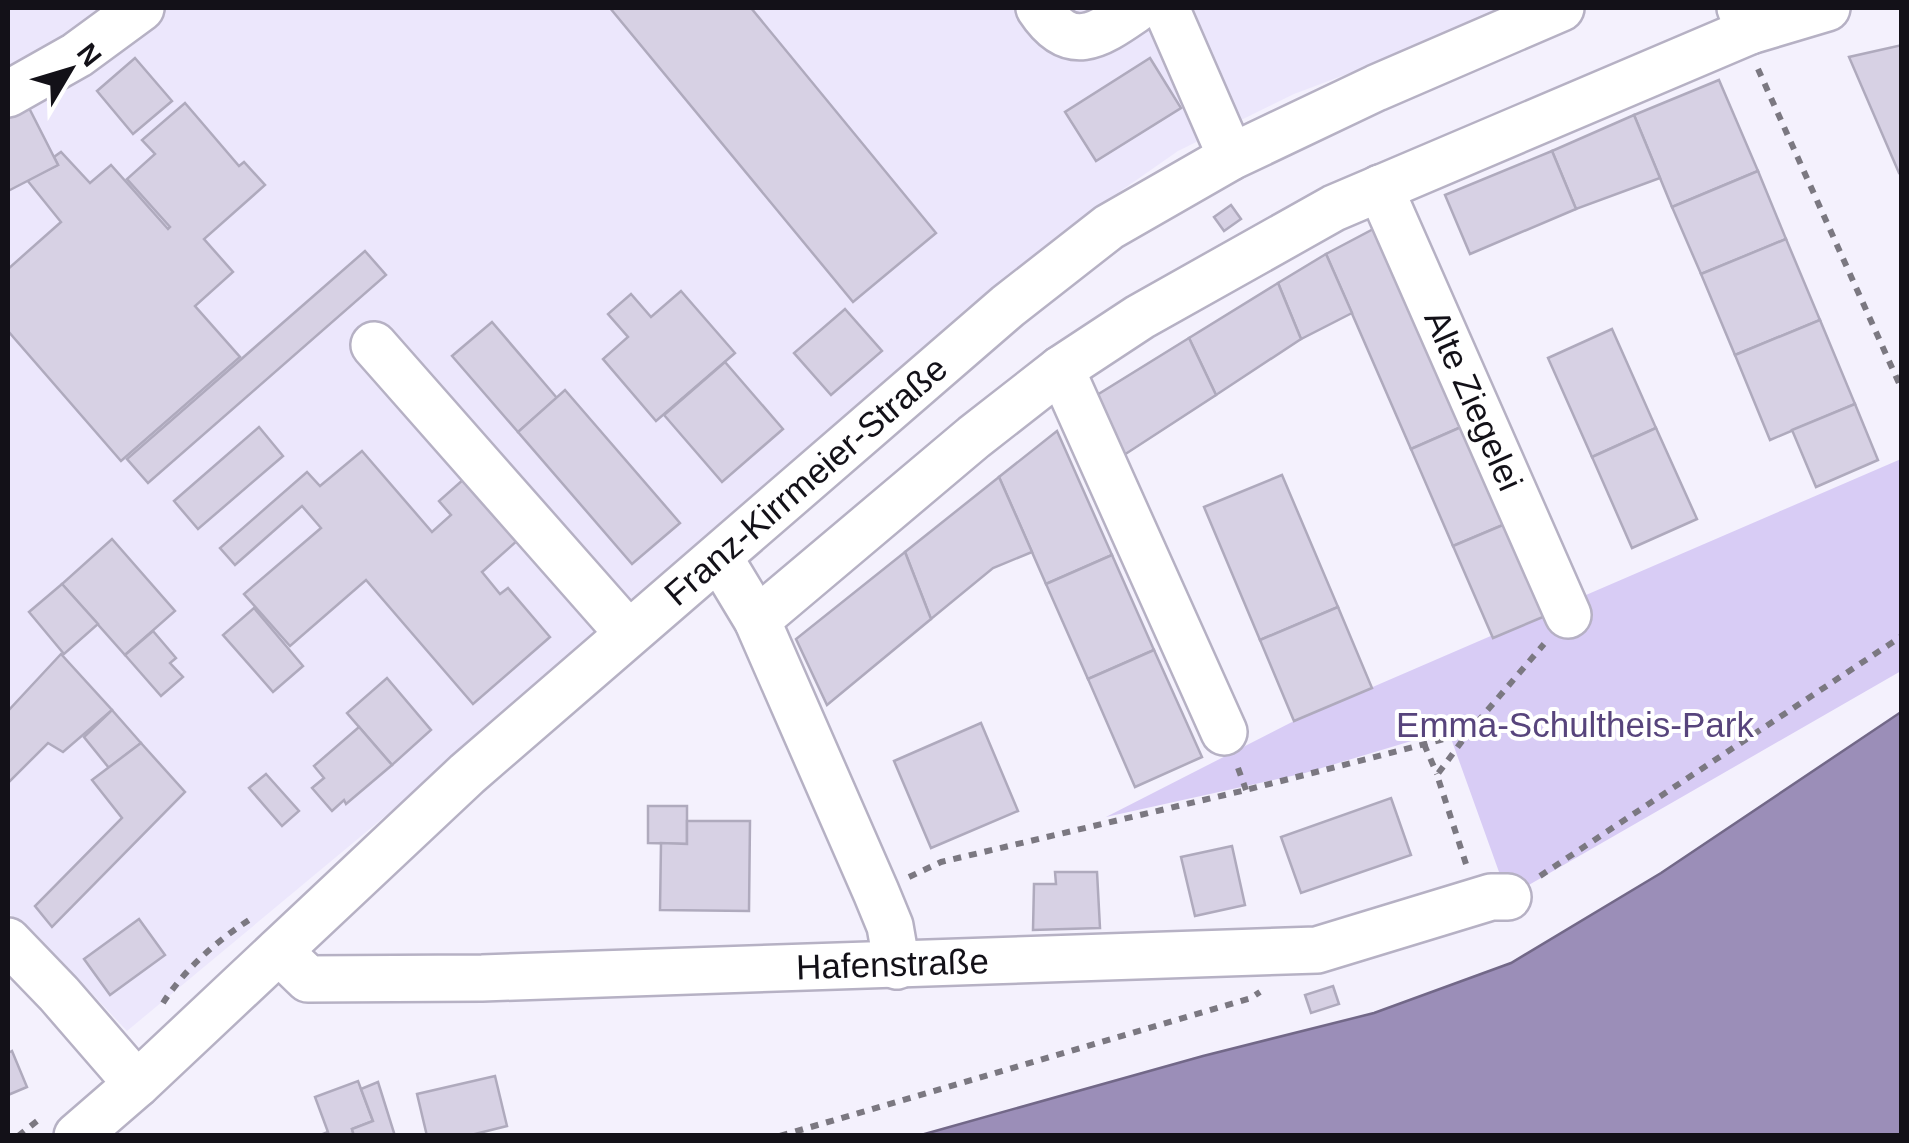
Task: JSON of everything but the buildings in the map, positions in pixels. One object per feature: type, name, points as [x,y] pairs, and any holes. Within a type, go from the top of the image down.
[{"type":"street","points":[[8,94],[77,55],[141,8]]},
{"type":"street","points":[[1039,8],[1049,23],[1068,36],[1096,36],[1138,8]]},
{"type":"street","points":[[1166,8],[1231,157]]},
{"type":"street","name":"Franz-Kirrmeier-Straße","points":[[136,1084],[467,774],[628,632],[1041,278],[1109,226],[1231,157],[1376,88],[1561,8]]},
{"type":"street","points":[[757,620],[1061,369],[1140,317],[1276,238],[1744,25],[1827,8]]},
{"type":"street","name":"Alte Ziegelei","points":[[1380,188],[1568,615]]},
{"type":"street","points":[[374,345],[628,632]]},
{"type":"street","points":[[1061,369],[1224,732]]},
{"type":"street","points":[[719,556],[757,620],[876,892],[890,926],[898,966]]},
{"type":"street","name":"Hafenstraße","points":[[279,950],[308,979],[482,978],[1318,950],[1493,900]]},
{"type":"street","points":[[8,941],[136,1084],[77,1136]]},
{"type":"path","points":[[1744,25],[1902,390]]},
{"type":"path","points":[[1437,775],[1568,615]]},
{"type":"path","points":[[1424,744],[1493,900],[1902,636]]},
{"type":"path","points":[[876,892],[941,862],[1468,733]]},
{"type":"path","points":[[780,1136],[1250,998],[1264,989]]},
{"type":"shaded area","points":[[8,8],[1522,8],[1294,94],[1178,151],[1062,232],[967,308],[514,709],[127,1031],[35,933],[8,913]]},
{"type":"shaded area","points":[[1901,712],[1901,1135],[921,1135],[1374,1013],[1511,963],[1661,873]]},
{"type":"green space","name":"Emma-Schultheis-Park","points":[[1901,459],[1901,671],[1508,897],[1448,730],[1305,773],[1106,817],[1294,721]]}]
